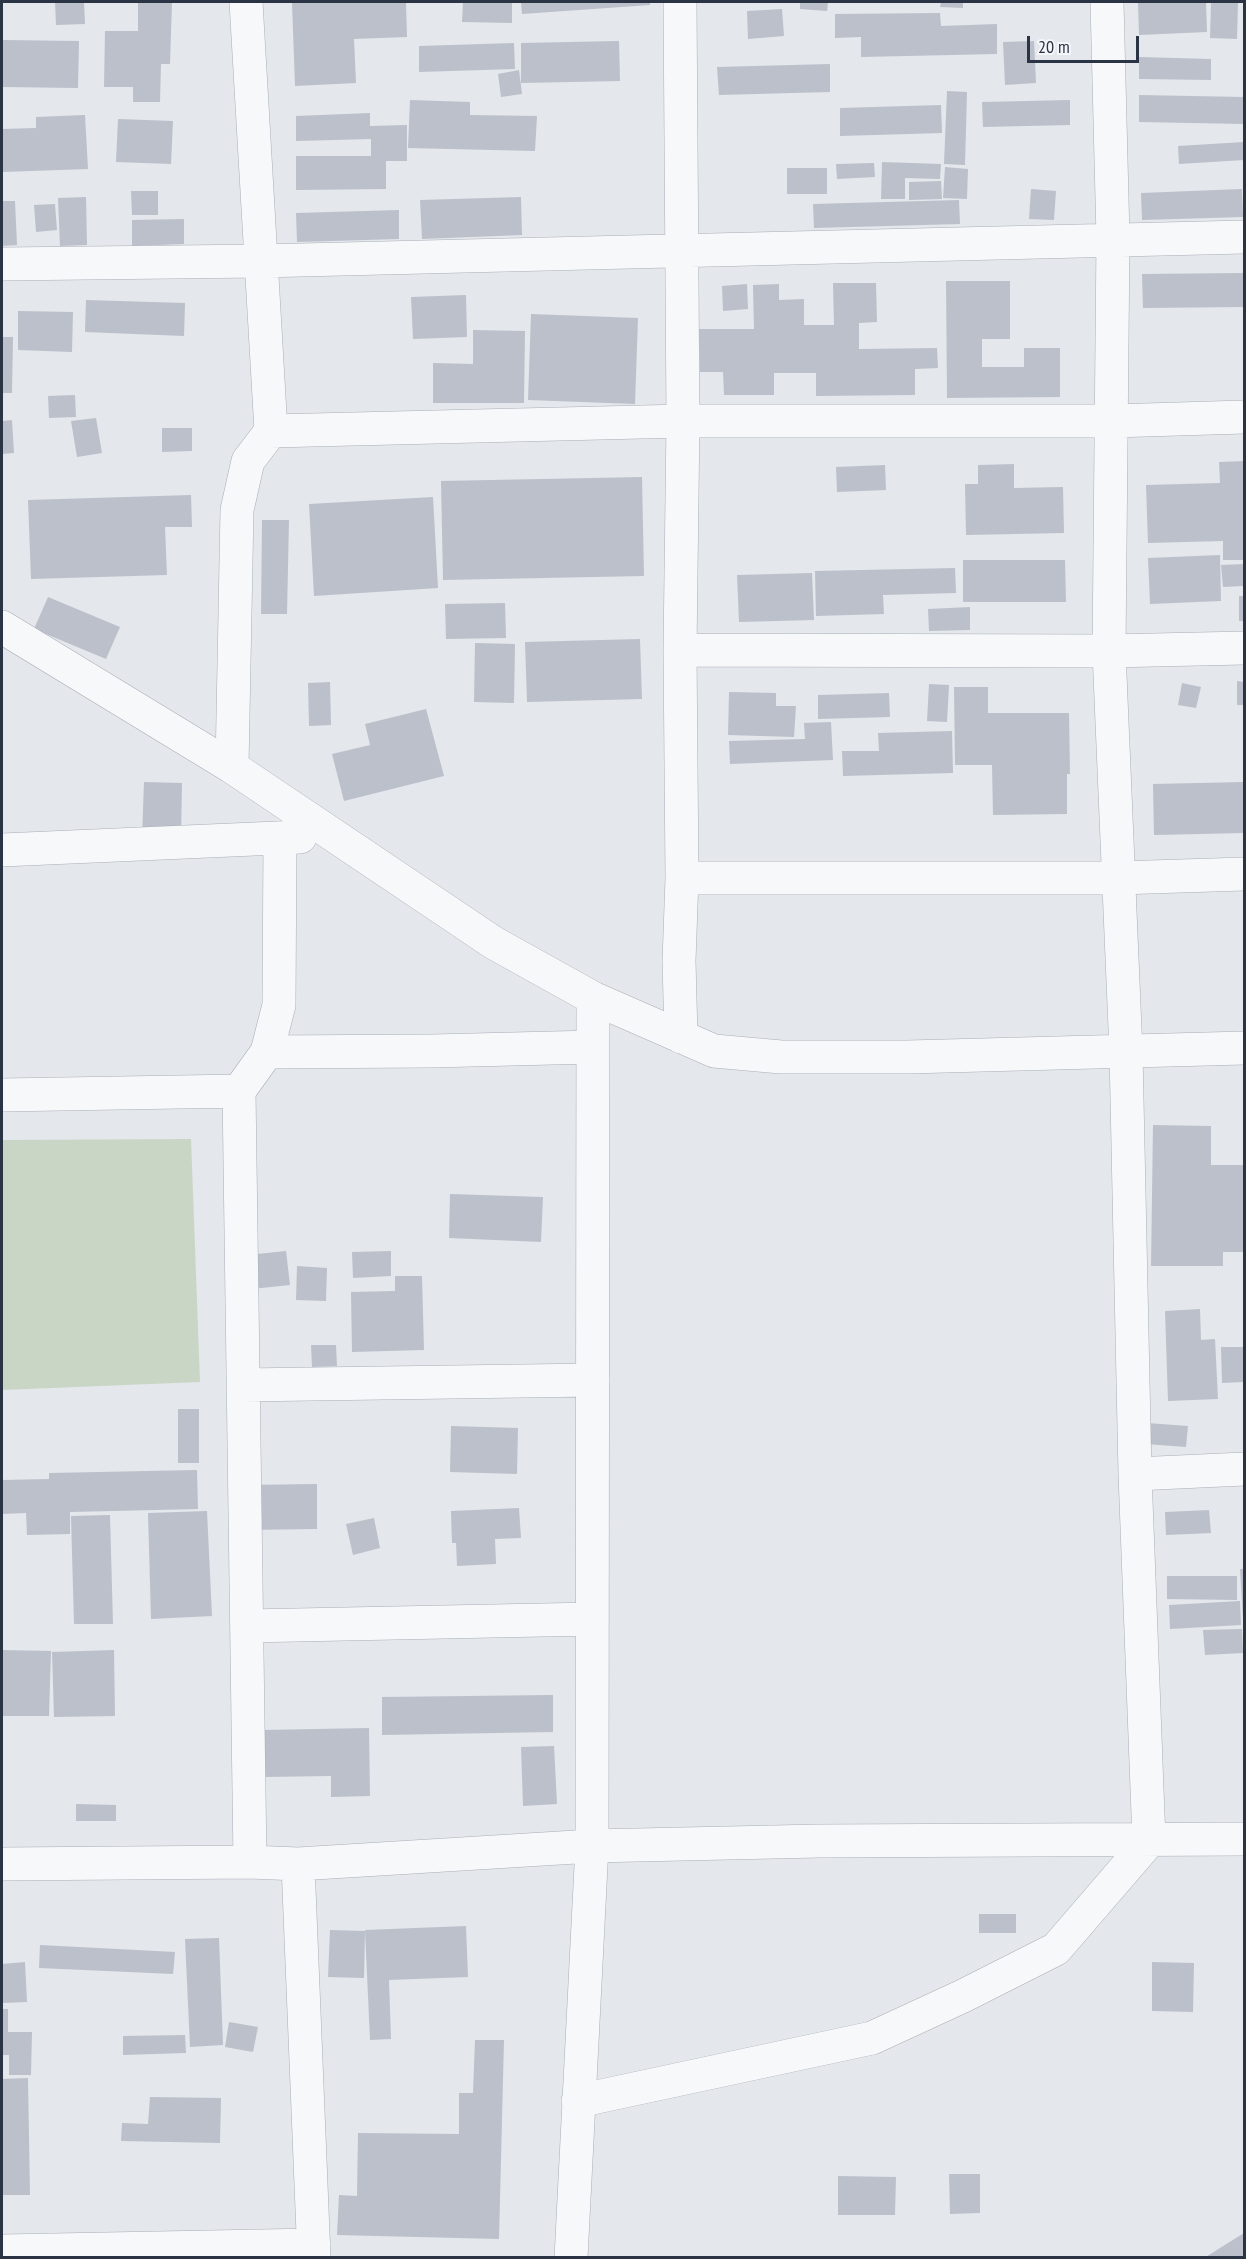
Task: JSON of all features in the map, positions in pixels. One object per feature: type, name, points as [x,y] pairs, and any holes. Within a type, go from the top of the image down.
[{"type":"street","points":[[232,767],[237,510],[248,461],[271,431],[246,2]]},
{"type":"street","points":[[680,2],[683,421],[680,650],[682,878],[679,961],[681,1037]]},
{"type":"street","points":[[578,2101],[872,2038],[963,1996],[1056,1949],[1149,1841],[1135,1474],[1126,1052],[1109,651],[1113,238],[1107,2]]},
{"type":"street","points":[[2,264],[260,261],[1113,238],[1245,237]]},
{"type":"street","points":[[271,431],[683,421],[1112,421],[1245,417]]},
{"type":"street","points":[[2,627],[232,767],[494,943],[593,998],[714,1051],[781,1057],[908,1057],[1245,1048]]},
{"type":"street","points":[[680,650],[1109,651],[1245,648]]},
{"type":"street","points":[[2,850],[335,835]]},
{"type":"street","points":[[250,1862],[239,1091],[267,1052],[279,1005],[280,838]]},
{"type":"street","points":[[682,878],[1118,878],[1245,874]]},
{"type":"street","points":[[571,2258],[592,1846],[593,998]]},
{"type":"street","points":[[267,1052],[593,1047]]},
{"type":"street","points":[[2,1095],[239,1091]]},
{"type":"street","points":[[243,1385],[593,1380]]},
{"type":"street","points":[[1135,1474],[1245,1469]]},
{"type":"street","points":[[247,1626],[592,1619]]},
{"type":"street","points":[[2,1864],[250,1862],[298,1864],[592,1846],[819,1841],[1245,1839]]},
{"type":"street","points":[[2,2251],[314,2251],[298,1864]]},
{"type":"green space","points":[[191,1139],[200,1382],[2,1390],[2,1140]]},
{"type":"building","points":[[55,2],[84,2],[85,24],[56,25]]},
{"type":"building","points":[[138,2],[172,2],[170,64],[161,64],[160,102],[133,102],[133,87],[104,87],[105,31],[138,31]]},
{"type":"building","points":[[406,2],[407,37],[354,39],[356,83],[295,86],[292,3]]},
{"type":"building","points":[[463,2],[512,2],[512,23],[462,22]]},
{"type":"building","points":[[521,2],[650,2],[650,5],[522,14]]},
{"type":"building","points":[[800,2],[828,2],[827,11],[800,9]]},
{"type":"building","points":[[941,2],[963,2],[963,8],[940,7]]},
{"type":"building","points":[[1138,2],[1206,2],[1207,32],[1139,35]]},
{"type":"building","points":[[1211,2],[1238,2],[1237,39],[1210,38]]},
{"type":"building","points":[[782,9],[784,36],[748,39],[747,11]]},
{"type":"building","points":[[940,13],[941,26],[997,24],[997,54],[861,57],[861,37],[835,38],[835,14]]},
{"type":"building","points":[[2,40],[79,41],[78,88],[2,87]]},
{"type":"building","points":[[619,41],[620,81],[521,83],[521,43]]},
{"type":"building","points":[[1034,41],[1036,83],[1005,85],[1003,42]]},
{"type":"building","points":[[514,43],[515,69],[419,72],[419,46]]},
{"type":"building","points":[[1139,57],[1211,59],[1211,80],[1139,79]]},
{"type":"building","points":[[830,64],[830,92],[719,95],[717,67]]},
{"type":"building","points":[[519,70],[522,94],[501,97],[498,74]]},
{"type":"building","points":[[947,91],[967,92],[965,165],[944,164]]},
{"type":"building","points":[[1139,95],[1244,97],[1244,124],[1139,122]]},
{"type":"building","points":[[410,100],[470,102],[470,115],[537,116],[535,151],[408,148]]},
{"type":"building","points":[[1070,100],[1070,125],[983,127],[982,102]]},
{"type":"building","points":[[941,105],[942,133],[840,136],[840,108]]},
{"type":"building","points":[[370,113],[370,126],[407,125],[407,161],[386,161],[386,189],[296,190],[296,156],[371,156],[371,139],[296,141],[296,116]]},
{"type":"building","points":[[85,115],[88,169],[2,172],[2,129],[36,128],[36,117]]},
{"type":"building","points":[[118,119],[173,121],[171,164],[116,162]]},
{"type":"building","points":[[1244,142],[1244,160],[1179,164],[1178,146]]},
{"type":"building","points":[[882,162],[941,164],[940,179],[905,178],[905,199],[881,199]]},
{"type":"building","points":[[874,163],[875,177],[837,179],[836,164]]},
{"type":"building","points":[[945,167],[968,169],[967,199],[943,198]]},
{"type":"building","points":[[787,168],[827,168],[827,194],[787,194]]},
{"type":"building","points":[[941,181],[942,199],[909,200],[909,182]]},
{"type":"building","points":[[1031,189],[1056,191],[1054,220],[1029,219]]},
{"type":"building","points":[[1242,189],[1243,217],[1142,220],[1141,193]]},
{"type":"building","points":[[131,191],[158,191],[158,215],[132,215]]},
{"type":"building","points":[[86,197],[87,245],[60,246],[58,198]]},
{"type":"building","points":[[521,197],[522,235],[422,239],[420,200]]},
{"type":"building","points":[[959,200],[960,224],[814,228],[813,204]]},
{"type":"building","points":[[2,201],[15,201],[17,245],[2,246]]},
{"type":"building","points":[[55,204],[57,230],[36,232],[34,205]]},
{"type":"building","points":[[399,210],[399,239],[297,242],[296,213]]},
{"type":"building","points":[[184,219],[184,244],[132,246],[132,220]]},
{"type":"building","points":[[1244,273],[1244,307],[1143,308],[1142,274]]},
{"type":"building","points":[[946,281],[1010,281],[1010,339],[982,339],[982,367],[1024,367],[1024,348],[1060,348],[1060,397],[947,398]]},
{"type":"building","points":[[833,283],[876,283],[877,322],[859,323],[859,349],[937,348],[938,368],[915,369],[915,395],[816,396],[816,373],[774,373],[774,395],[724,395],[723,372],[700,372],[699,329],[754,329],[753,285],[779,284],[779,300],[804,299],[804,325],[834,325]]},
{"type":"building","points":[[747,284],[748,309],[723,311],[722,286]]},
{"type":"building","points":[[466,295],[467,337],[413,339],[411,297]]},
{"type":"building","points":[[86,300],[185,303],[184,336],[85,332]]},
{"type":"building","points":[[18,311],[73,312],[72,352],[18,350]]},
{"type":"building","points":[[531,314],[638,318],[635,404],[528,400]]},
{"type":"building","points":[[473,330],[525,331],[524,403],[433,403],[433,363],[473,364]]},
{"type":"building","points":[[2,337],[13,337],[12,393],[2,393]]},
{"type":"building","points":[[75,395],[76,417],[49,418],[48,396]]},
{"type":"building","points":[[96,418],[102,453],[77,457],[71,421]]},
{"type":"building","points":[[12,420],[14,453],[2,454],[2,421]]},
{"type":"building","points":[[162,428],[192,428],[192,451],[162,452]]},
{"type":"building","points":[[1244,461],[1244,560],[1223,560],[1223,541],[1148,543],[1146,485],[1220,483],[1219,462]]},
{"type":"building","points":[[1014,464],[1014,488],[1063,487],[1064,533],[966,535],[965,484],[978,484],[978,465]]},
{"type":"building","points":[[885,465],[886,490],[837,492],[836,467]]},
{"type":"building","points":[[642,477],[644,576],[443,580],[441,481]]},
{"type":"building","points":[[191,495],[192,527],[165,527],[167,575],[31,579],[28,500]]},
{"type":"building","points":[[433,497],[438,588],[314,596],[309,504]]},
{"type":"building","points":[[262,520],[289,520],[287,614],[261,614]]},
{"type":"building","points":[[1220,555],[1221,601],[1150,604],[1148,558]]},
{"type":"building","points":[[963,560],[1065,560],[1066,602],[963,602]]},
{"type":"building","points":[[1244,564],[1244,586],[1223,587],[1221,565]]},
{"type":"building","points":[[955,568],[956,593],[883,595],[884,614],[816,616],[815,571]]},
{"type":"building","points":[[812,573],[814,620],[739,622],[737,575]]},
{"type":"building","points":[[1239,596],[1244,596],[1244,621],[1239,621]]},
{"type":"building","points":[[48,597],[120,627],[106,659],[34,629]]},
{"type":"building","points":[[505,603],[506,638],[446,639],[445,604]]},
{"type":"building","points":[[970,607],[970,630],[929,631],[928,609]]},
{"type":"building","points":[[640,639],[642,699],[527,702],[525,642]]},
{"type":"building","points":[[475,643],[515,644],[514,703],[474,702]]},
{"type":"building","points":[[1237,681],[1244,682],[1244,705],[1237,705]]},
{"type":"building","points":[[330,682],[331,725],[309,726],[308,683]]},
{"type":"building","points":[[1182,683],[1201,687],[1196,708],[1178,705]]},
{"type":"building","points":[[929,684],[949,685],[947,722],[927,721]]},
{"type":"building","points":[[954,687],[988,687],[988,713],[1069,713],[1070,774],[1067,774],[1067,814],[993,815],[992,765],[955,765]]},
{"type":"building","points":[[729,692],[776,693],[776,706],[796,706],[794,737],[728,735]]},
{"type":"building","points":[[889,693],[890,717],[818,719],[818,695]]},
{"type":"building","points":[[426,709],[444,776],[344,801],[332,754],[370,745],[365,724]]},
{"type":"building","points":[[831,722],[833,760],[730,764],[729,741],[805,739],[804,723]]},
{"type":"building","points":[[952,731],[953,773],[843,776],[842,751],[879,751],[878,733]]},
{"type":"building","points":[[144,782],[182,783],[181,839],[142,838]]},
{"type":"building","points":[[1244,782],[1244,833],[1154,835],[1153,784]]},
{"type":"building","points":[[1153,1125],[1211,1126],[1211,1165],[1244,1165],[1244,1252],[1223,1252],[1223,1266],[1151,1266]]},
{"type":"building","points":[[450,1194],[543,1197],[541,1242],[449,1238]]},
{"type":"building","points":[[286,1251],[290,1285],[242,1290],[238,1256]]},
{"type":"building","points":[[391,1251],[391,1276],[353,1278],[352,1252]]},
{"type":"building","points":[[297,1266],[327,1268],[326,1301],[296,1300]]},
{"type":"building","points":[[395,1276],[422,1276],[424,1350],[352,1352],[351,1292],[395,1291]]},
{"type":"building","points":[[1200,1309],[1201,1340],[1215,1339],[1218,1399],[1168,1401],[1165,1311]]},
{"type":"building","points":[[311,1345],[336,1345],[337,1366],[312,1367]]},
{"type":"building","points":[[1221,1347],[1244,1347],[1244,1382],[1222,1383]]},
{"type":"building","points":[[178,1409],[199,1409],[199,1463],[178,1463]]},
{"type":"building","points":[[1147,1423],[1188,1426],[1186,1447],[1146,1444]]},
{"type":"building","points":[[451,1426],[518,1428],[517,1474],[450,1472]]},
{"type":"building","points":[[197,1470],[198,1509],[70,1512],[70,1534],[27,1535],[26,1513],[2,1514],[2,1480],[49,1479],[49,1473]]},
{"type":"building","points":[[317,1484],[317,1529],[245,1530],[244,1485]]},
{"type":"building","points":[[519,1508],[521,1538],[495,1539],[496,1564],[457,1566],[456,1543],[452,1543],[451,1511]]},
{"type":"building","points":[[1209,1510],[1211,1533],[1166,1535],[1165,1512]]},
{"type":"building","points":[[207,1511],[212,1616],[151,1619],[148,1513]]},
{"type":"building","points":[[110,1515],[113,1624],[74,1624],[71,1516]]},
{"type":"building","points":[[374,1518],[380,1548],[353,1555],[346,1524]]},
{"type":"building","points":[[1240,1569],[1244,1569],[1244,1620],[1243,1620]]},
{"type":"building","points":[[1167,1576],[1237,1576],[1237,1600],[1167,1599]]},
{"type":"building","points":[[1240,1601],[1241,1625],[1170,1629],[1169,1605]]},
{"type":"building","points":[[1242,1629],[1243,1653],[1205,1655],[1203,1630]]},
{"type":"building","points":[[2,1650],[51,1651],[49,1716],[2,1716]]},
{"type":"building","points":[[114,1650],[115,1716],[54,1717],[52,1652]]},
{"type":"building","points":[[553,1695],[553,1732],[382,1735],[382,1697]]},
{"type":"building","points":[[369,1728],[370,1796],[331,1797],[331,1776],[264,1777],[263,1730]]},
{"type":"building","points":[[554,1746],[557,1804],[523,1806],[521,1747]]},
{"type":"building","points":[[76,1804],[116,1805],[116,1821],[76,1821]]},
{"type":"building","points":[[979,1914],[1016,1914],[1016,1933],[979,1933]]},
{"type":"building","points":[[466,1926],[468,1977],[389,1980],[391,2039],[370,2040],[365,1930]]},
{"type":"building","points":[[330,1930],[365,1931],[364,1978],[328,1977]]},
{"type":"building","points":[[219,1938],[223,2045],[190,2047],[185,1939]]},
{"type":"building","points":[[40,1945],[175,1952],[173,1974],[39,1968]]},
{"type":"building","points":[[25,1962],[27,2002],[2,2003],[2,1964]]},
{"type":"building","points":[[1152,1962],[1194,1963],[1193,2012],[1152,2011]]},
{"type":"building","points":[[2,2009],[8,2009],[8,2032],[32,2032],[31,2075],[9,2075],[9,2055],[2,2055]]},
{"type":"building","points":[[229,2022],[258,2027],[253,2052],[225,2047]]},
{"type":"building","points":[[185,2035],[186,2053],[123,2055],[123,2036]]},
{"type":"building","points":[[475,2040],[504,2040],[499,2239],[337,2235],[339,2195],[357,2196],[358,2133],[459,2134],[459,2093],[473,2093]]},
{"type":"building","points":[[28,2078],[30,2195],[2,2195],[2,2079]]},
{"type":"building","points":[[150,2097],[221,2098],[220,2143],[121,2141],[122,2123],[148,2124]]},
{"type":"building","points":[[949,2174],[980,2174],[980,2213],[950,2214]]},
{"type":"building","points":[[838,2176],[896,2177],[895,2215],[838,2215]]},
{"type":"building","points":[[1244,2233],[1244,2258],[1204,2258]]}]
